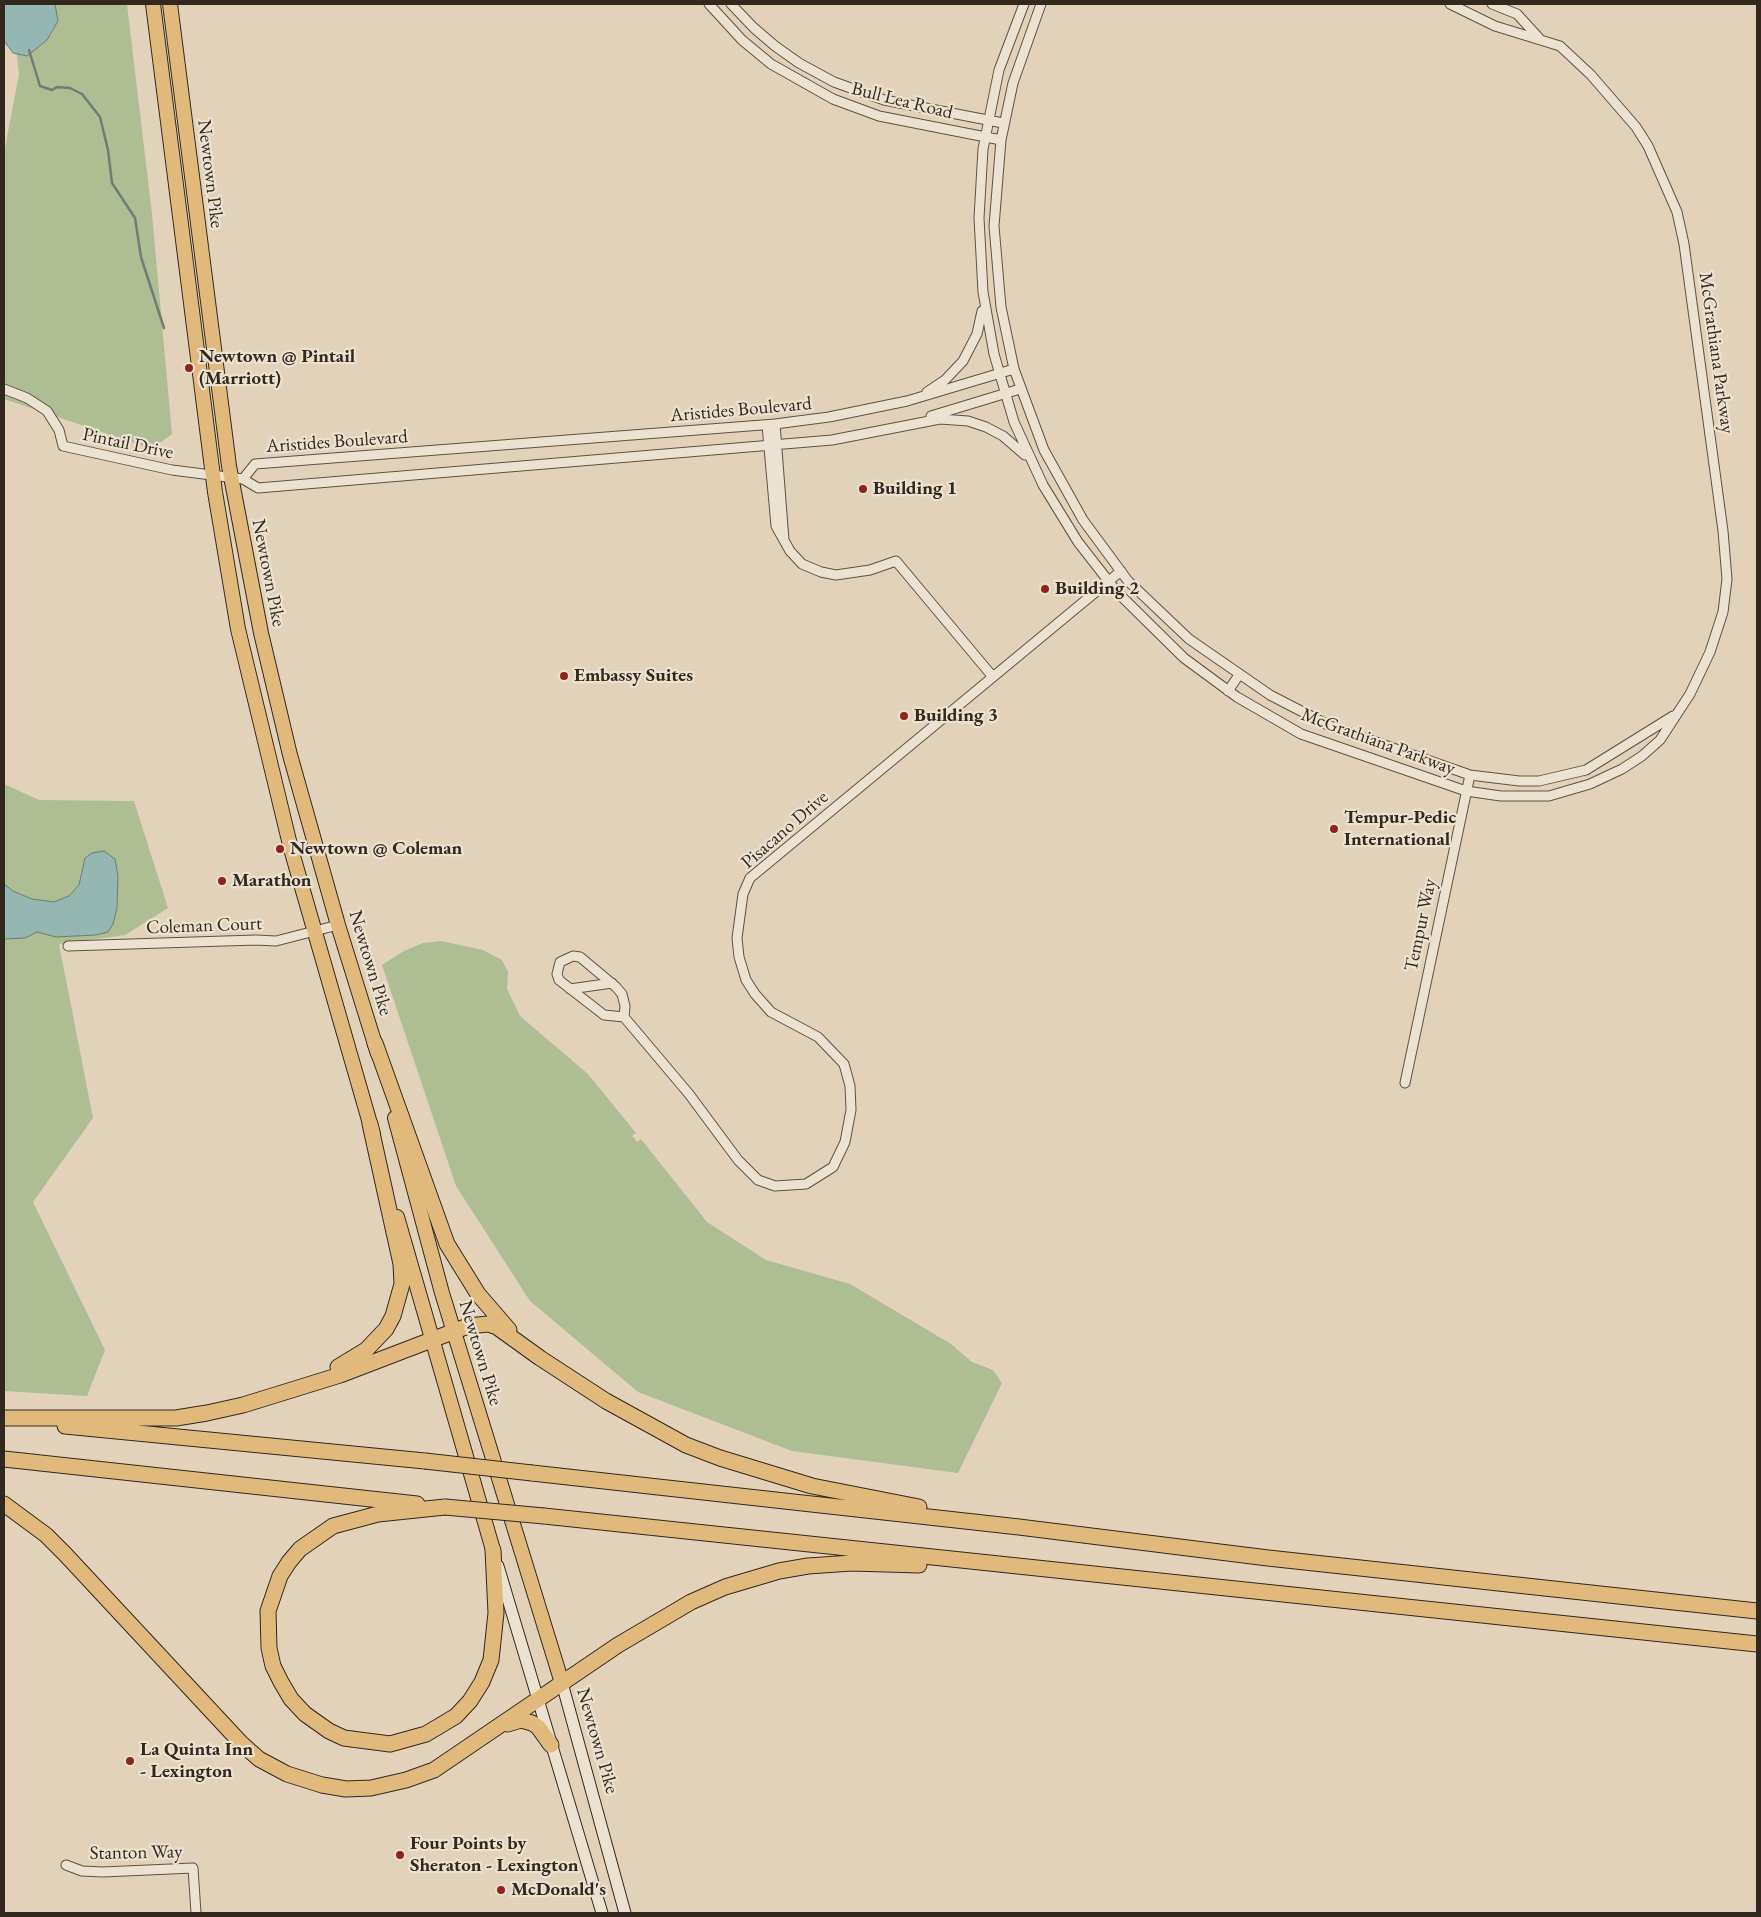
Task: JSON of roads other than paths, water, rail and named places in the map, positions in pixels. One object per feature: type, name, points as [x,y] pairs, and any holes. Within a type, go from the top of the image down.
[{"type":"highway","name":"Newtown Pike","points":[[152,4],[214,476],[238,629],[270,768],[315,932],[493,1550]]},
{"type":"highway","name":"Newtown Pike","points":[[170,4],[237,478],[261,633],[286,736],[338,925],[375,1043],[454,1332],[562,1683]]},
{"type":"highway","points":[[375,1043],[447,1244],[478,1294],[518,1341]]},
{"type":"highway","points":[[304,1385],[354,1359],[377,1340],[393,1316],[402,1284],[401,1264],[370,1124]]},
{"type":"highway","points":[[4,1419],[176,1418],[243,1405],[340,1375],[479,1323],[488,1324],[518,1341],[540,1358],[606,1401],[686,1444],[720,1458],[812,1486],[1019,1527]]},
{"type":"highway","points":[[4,1419],[425,1461],[1019,1527],[1268,1558],[1757,1611]]},
{"type":"highway","points":[[4,1459],[1757,1644]]},
{"type":"highway","points":[[4,1504],[46,1535],[65,1554],[241,1744],[259,1759],[287,1774],[322,1785],[346,1789],[371,1788],[406,1780],[434,1770],[618,1645],[691,1602],[725,1587],[779,1571],[808,1566],[852,1563],[1046,1569]]},
{"type":"highway","points":[[445,1507],[378,1514],[333,1526],[300,1549],[289,1562],[280,1576],[268,1611],[269,1648],[273,1666],[281,1682],[291,1699],[305,1714],[329,1731],[344,1738],[390,1744],[426,1734],[456,1716],[474,1694],[491,1660],[496,1612],[493,1550]]},
{"type":"highway","points":[[497,1728],[521,1720],[532,1723],[538,1727],[550,1745]]},
{"type":"main road","name":"Newtown Pike","points":[[493,1550],[602,1913]]},
{"type":"main road","name":"Newtown Pike","points":[[562,1683],[625,1913]]},
{"type":"street","name":"Bull Lea Road","points":[[709,4],[742,40],[771,64],[833,99],[880,116],[1001,140]]},
{"type":"street","name":"Bull Lea Road","points":[[731,4],[775,46],[834,82],[884,100],[1004,123]]},
{"type":"street","name":"McGrathiana Parkway","points":[[1024,4],[999,70],[988,120],[980,174],[979,218],[984,301],[1005,394],[1032,464],[1059,513],[1108,581],[1168,644],[1228,692],[1261,713],[1314,740],[1466,791],[1502,796],[1549,796],[1590,784],[1622,769],[1642,756],[1660,740],[1698,680],[1710,652],[1723,612],[1727,579],[1726,551],[1712,438],[1684,244],[1677,212],[1666,183],[1636,127],[1576,60],[1560,46],[1495,26],[1450,4]]},
{"type":"street","name":"McGrathiana Parkway","points":[[1041,4],[1023,50],[1001,140],[996,186],[995,255],[1001,307],[1014,369],[1041,443],[1062,487],[1082,520],[1121,571],[1167,620],[1214,658],[1301,713],[1330,726],[1470,775],[1519,781],[1539,780],[1586,770],[1675,715]]},
{"type":"street","name":"McGrathiana Parkway","points":[[1492,4],[1516,14],[1539,38]]},
{"type":"street","name":"Aristides Boulevard","points":[[907,401],[934,388],[963,361],[977,334],[984,301]]},
{"type":"street","name":"Aristides Boulevard","points":[[1014,369],[907,401],[829,417],[771,425],[255,464],[237,478],[258,488],[773,445],[832,440],[940,419],[968,421],[1003,436],[1017,446],[1032,464]]},
{"type":"street","name":"Pintail Drive","points":[[4,389],[27,398],[48,411],[59,430],[63,446],[172,470],[214,476]]},
{"type":"street","name":"Aristides Boulevard","points":[[888,429],[1020,389]]},
{"type":"street","points":[[771,425],[776,526],[784,542],[802,564],[821,572],[836,575],[870,570],[896,561],[993,677]]},
{"type":"street","points":[[214,476],[237,478]]},
{"type":"street","name":"Pisacano Drive","points":[[624,1017],[689,1094],[738,1160],[758,1180],[775,1186],[806,1184],[833,1168],[845,1142],[852,1110],[850,1086],[844,1064],[818,1037],[771,1012],[755,994],[746,980],[739,957],[737,938],[743,894],[750,878],[1121,571]]},
{"type":"street","points":[[1228,692],[1239,675]]},
{"type":"street","name":"Tempur Way","points":[[1405,1083],[1470,775]]},
{"type":"street","name":"Coleman Court","points":[[68,946],[276,941],[338,925]]},
{"type":"street","points":[[573,956],[580,957],[612,984],[622,994],[626,1006],[624,1017],[604,1015],[559,980],[557,974],[560,962],[573,956]]},
{"type":"street","points":[[570,989],[612,984]]},
{"type":"street","name":"Stanton Way","points":[[66,1865],[82,1871],[103,1872],[193,1868],[196,1913]]},
{"type":"water","points":[[4,4],[55,4],[58,21],[47,40],[27,56],[13,53],[4,41]]},
{"type":"water","points":[[104,851],[115,859],[118,876],[117,908],[113,924],[108,932],[96,935],[56,937],[37,932],[25,938],[4,939],[4,884],[13,891],[32,899],[54,902],[69,896],[79,885],[85,858],[92,853]]},
{"type":"waterway","points":[[29,50],[40,86],[52,90],[57,87],[70,88],[82,94],[100,117],[108,150],[112,183],[135,218],[141,257],[164,328]]},
{"type":"place","name":"Newtown @ Pintail (Marriott)","points":[[189,368]]},
{"type":"place","name":"Building 1","points":[[863,489]]},
{"type":"place","name":"Building 2","points":[[1045,589]]},
{"type":"place","name":"Embassy Suites","points":[[564,676]]},
{"type":"place","name":"Building 3","points":[[904,716]]},
{"type":"place","name":"Tempur-Pedic International","points":[[1334,829]]},
{"type":"place","name":"Newtown @ Coleman","points":[[280,849]]},
{"type":"place","name":"Marathon","points":[[222,881]]},
{"type":"place","name":"La Quinta Inn - Lexington","points":[[130,1761]]},
{"type":"place","name":"Four Points by Sheraton - Lexington","points":[[400,1855]]},
{"type":"place","name":"McDonald's","points":[[501,1890]]}]
